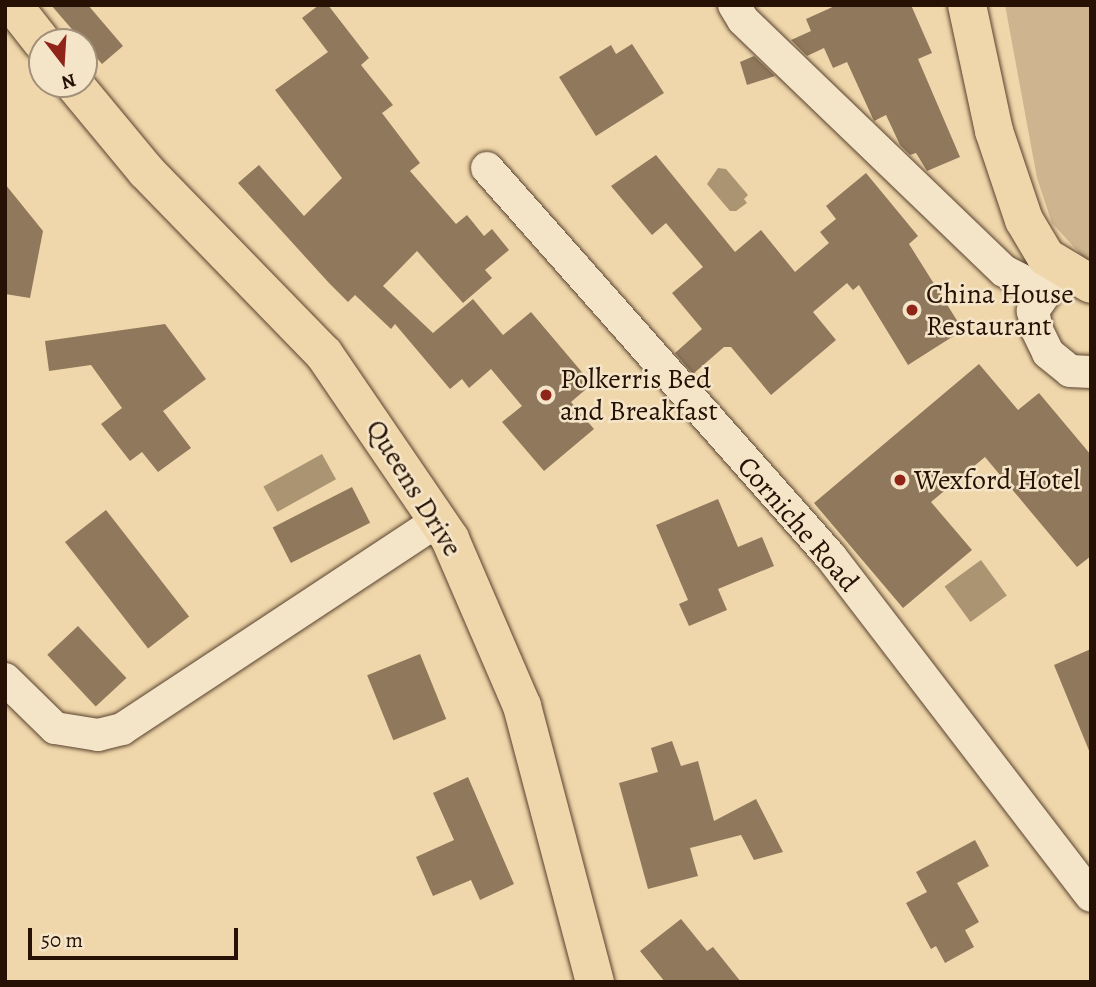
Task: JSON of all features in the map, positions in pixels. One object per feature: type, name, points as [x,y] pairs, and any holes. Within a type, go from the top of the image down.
[{"type":"main road","points":[[13,5],[31,28]]},
{"type":"main road","points":[[967,5],[994,131],[1020,210],[1046,257],[1073,281]]},
{"type":"main road","name":"Queens Drive","points":[[86,98],[146,171],[324,354],[437,521],[471,582],[522,706],[595,982]]},
{"type":"street","points":[[734,5],[743,20],[1004,271],[1028,283],[1073,281]]},
{"type":"street","name":"Corniche Road","points":[[487,168],[831,557],[1091,896]]},
{"type":"street","points":[[1073,281],[1033,312],[1037,330],[1055,359],[1070,371],[1091,372]]},
{"type":"street","points":[[5,679],[55,728],[98,735],[122,729],[437,521]]},
{"type":"shaded area","points":[[1005,5],[1091,5],[1091,266],[1052,223],[1037,178]]},
{"type":"shaded area","points":[[718,168],[726,169],[748,195],[744,199],[747,203],[736,211],[730,211],[707,184]]},
{"type":"shaded area","points":[[322,454],[336,479],[277,512],[263,486]]},
{"type":"shaded area","points":[[981,560],[1007,596],[970,622],[945,586]]},
{"type":"building","points":[[51,5],[88,5],[123,46],[102,64],[98,59],[98,28],[71,28]]},
{"type":"building","points":[[319,5],[328,5],[369,58],[361,65],[393,105],[382,113],[420,163],[410,171],[456,224],[467,215],[484,236],[492,229],[509,250],[485,270],[492,278],[463,303],[417,251],[383,286],[433,333],[473,299],[503,335],[531,312],[592,384],[571,402],[594,429],[544,471],[502,422],[522,406],[491,369],[469,388],[462,379],[450,389],[395,324],[391,329],[355,295],[348,302],[238,183],[259,165],[304,216],[342,178],[275,90],[328,52],[302,18]]},
{"type":"building","points":[[837,5],[911,5],[932,53],[918,59],[960,157],[927,171],[916,153],[910,155],[900,145],[886,115],[874,121],[847,62],[833,68],[824,48],[807,56],[791,40],[811,31],[806,19]]},
{"type":"building","points":[[632,44],[664,93],[596,136],[559,77],[611,45],[616,54]]},
{"type":"building","points":[[754,56],[775,76],[747,85],[740,62]]},
{"type":"building","points":[[656,155],[735,252],[761,230],[795,272],[829,243],[820,232],[836,219],[826,206],[866,173],[918,236],[909,244],[963,330],[908,365],[859,285],[853,290],[847,283],[813,312],[836,340],[771,395],[731,347],[724,347],[693,374],[675,353],[702,329],[672,293],[703,267],[666,223],[652,235],[611,186]]},
{"type":"building","points":[[5,184],[43,231],[30,298],[5,294]]},
{"type":"building","points":[[165,324],[206,379],[163,411],[191,448],[158,472],[142,452],[130,461],[101,424],[122,408],[91,365],[49,371],[45,341]]},
{"type":"building","name":"Wexford Hotel","points":[[979,364],[1018,410],[1039,393],[1091,455],[1091,556],[1077,567],[985,457],[931,502],[972,550],[903,608],[814,503]]},
{"type":"building","points":[[352,487],[370,523],[291,563],[273,527]]},
{"type":"building","points":[[718,499],[738,547],[762,537],[774,566],[718,589],[727,610],[689,626],[679,604],[688,600],[656,525]]},
{"type":"building","points":[[106,510],[189,616],[148,648],[65,542]]},
{"type":"building","points":[[78,626],[126,678],[96,707],[47,655]]},
{"type":"building","points":[[1091,649],[1091,752],[1090,753],[1054,665]]},
{"type":"building","points":[[420,654],[446,719],[393,740],[367,675]]},
{"type":"building","points":[[672,741],[681,766],[698,761],[714,821],[756,799],[783,852],[754,860],[741,835],[690,848],[698,876],[648,889],[619,783],[658,772],[651,748]]},
{"type":"building","points":[[468,777],[514,884],[480,900],[471,880],[433,896],[416,857],[454,840],[433,793]]},
{"type":"building","points":[[975,840],[989,866],[957,883],[979,922],[965,930],[974,947],[945,963],[936,946],[931,949],[906,903],[927,892],[916,872]]},
{"type":"building","points":[[681,919],[707,951],[713,947],[741,982],[665,982],[640,951]]},
{"type":"place","name":"China House Restaurant","points":[[912,310]]},
{"type":"place","name":"Polkerris Bed and Breakfast","points":[[546,395]]},
{"type":"place","name":"Wexford Hotel","points":[[900,480]]}]
